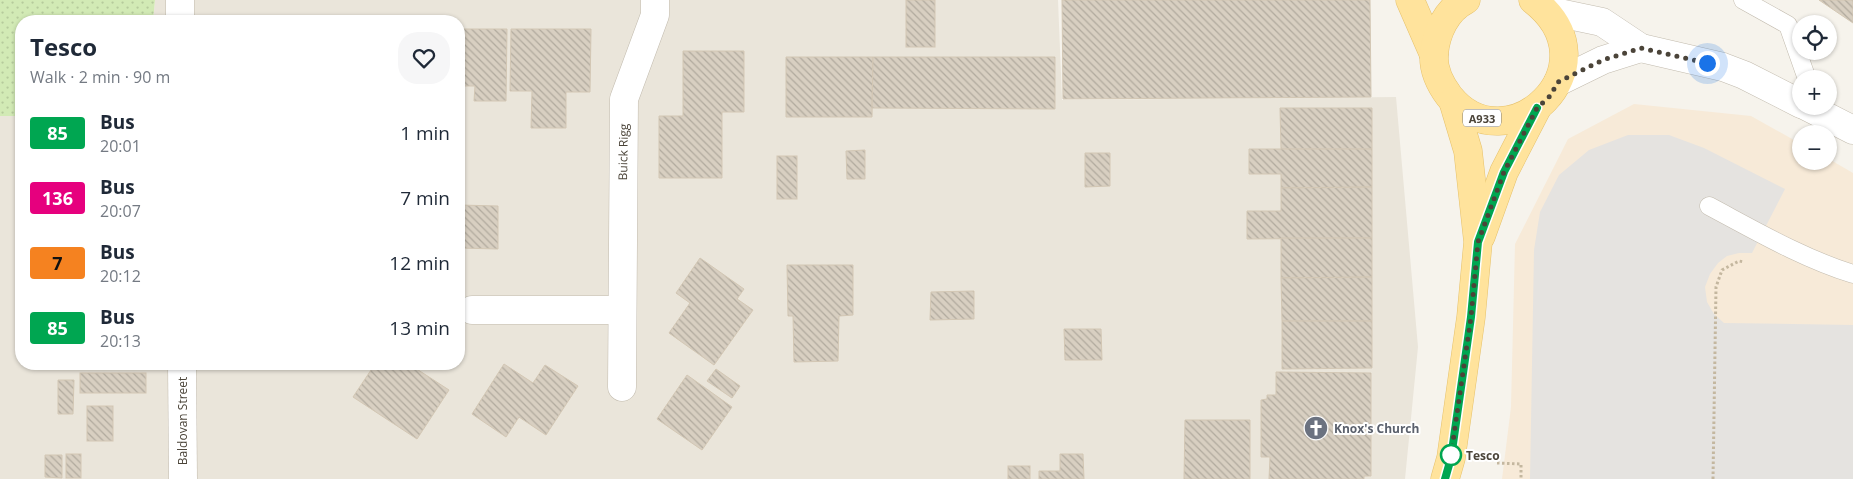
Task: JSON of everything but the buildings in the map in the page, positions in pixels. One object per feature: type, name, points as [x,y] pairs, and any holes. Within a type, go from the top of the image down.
[{"type":"main road","name":"A933","points":[[1410,0],[1434,55],[1436,72],[1443,88],[1453,101],[1468,113],[1485,119],[1495,120],[1522,116],[1537,108],[1550,96],[1558,82],[1563,62],[1562,43],[1556,25],[1539,5]]},
{"type":"main road","name":"A933","points":[[1434,55],[1438,35],[1446,17],[1461,2],[1466,0]]},
{"type":"main road","name":"A933","points":[[1445,479],[1451,458],[1470,327],[1478,242],[1468,151],[1453,101]]},
{"type":"main road","name":"A933","points":[[1478,242],[1504,172],[1537,108]]},
{"type":"street","points":[[180,0],[180,15]]},
{"type":"street","name":"Buick Rigg","points":[[622,387],[624,99],[655,15],[655,0]]},
{"type":"street","points":[[1539,5],[1602,22],[1641,48],[1723,67],[1792,98]]},
{"type":"street","points":[[1558,82],[1603,60],[1641,48]]},
{"type":"street","points":[[1826,115],[1853,130]]},
{"type":"street","points":[[472,310],[622,310]]},
{"type":"street","name":"Baldovan Street","points":[[182,370],[183,479]]},
{"type":"lane","points":[[1743,0],[1788,25],[1804,70]]},
{"type":"lane","points":[[1709,206],[1824,265],[1853,274]]},
{"type":"path","points":[[1713,479],[1716,287],[1722,270],[1739,261],[1758,265],[1772,240]]},
{"type":"path","points":[[1497,463],[1521,464],[1521,479]]},
{"type":"shaded area","points":[[155,0],[1058,0],[1062,100],[1396,97],[1418,347],[1405,479],[0,479],[0,116],[15,116],[15,370],[465,370],[465,15],[154,15]]},
{"type":"shaded area","points":[[1634,104],[1751,116],[1792,139],[1792,170],[1837,170],[1837,164],[1853,173],[1853,479],[1502,479],[1511,407],[1515,244],[1568,139]]},
{"type":"shaded area","points":[[1628,135],[1669,135],[1704,148],[1785,189],[1752,253],[1739,253],[1727,256],[1718,263],[1710,274],[1705,287],[1707,302],[1714,314],[1724,323],[1853,325],[1853,479],[1530,479],[1534,250],[1540,212],[1559,175],[1589,150]]},
{"type":"green space","points":[[0,0],[155,0],[154,15],[15,15],[15,116],[0,116]]},
{"type":"bus line","name":"85","points":[[1445,479],[1451,458],[1471,317],[1478,242],[1504,172],[1537,108]]},
{"type":"place","name":"Knox's Church","points":[[1316,428]]},
{"type":"place","name":"Tesco","points":[[1451,455]]},
{"type":"route","points":[[1451,455],[1471,317],[1478,242],[1504,172],[1537,108],[1550,96],[1558,82],[1603,60],[1641,48],[1707,63]]}]
